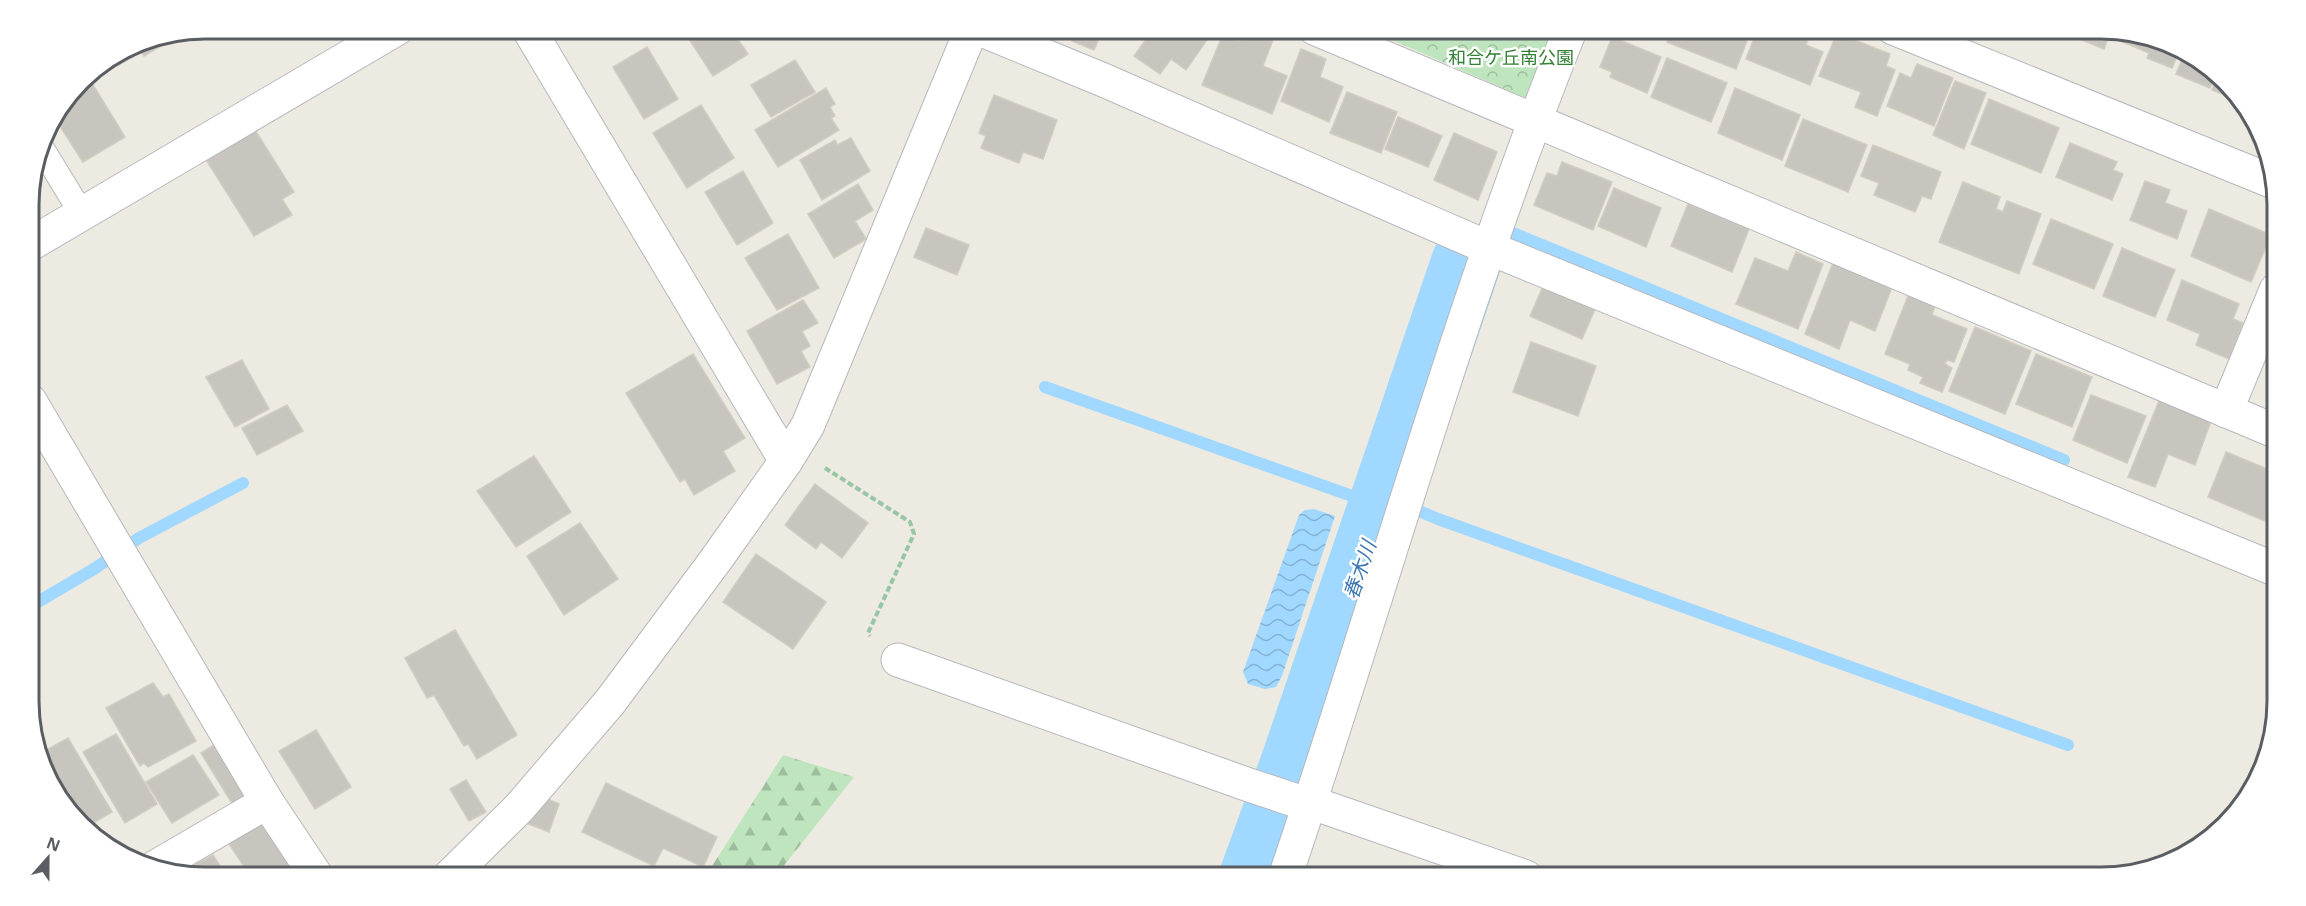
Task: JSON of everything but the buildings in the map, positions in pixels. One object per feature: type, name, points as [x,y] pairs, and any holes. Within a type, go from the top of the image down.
[{"type":"street","points":[[39,239],[379,39]]},
{"type":"street","points":[[535,39],[790,455]]},
{"type":"street","points":[[460,867],[519,808],[610,702],[716,561],[790,455],[808,424],[967,39]]},
{"type":"street","points":[[1004,39],[1489,248],[2267,566]]},
{"type":"street","points":[[1341,39],[2267,428]]},
{"type":"street","points":[[1288,867],[1489,248],[1534,119],[1566,39]]},
{"type":"street","points":[[1920,39],[2265,179]]},
{"type":"street","points":[[2226,411],[2267,312]]},
{"type":"street","points":[[39,416],[267,801],[310,867]]},
{"type":"street","points":[[898,660],[1249,785],[1309,805],[1321,806],[1497,867]]},
{"type":"street","points":[[164,862],[267,801]]},
{"type":"lane","points":[[47,157],[82,214]]},
{"type":"path","points":[[790,455],[910,522],[914,534],[868,633],[891,662],[898,660]]},
{"type":"green space","name":"和合ケ丘南公園","points":[[1390,39],[1552,39],[1528,99]]},
{"type":"green space","points":[[783,755],[854,777],[783,867],[711,867]]},
{"type":"water","points":[[1314,509],[1335,516],[1282,676],[1276,687],[1265,689],[1248,684],[1243,672],[1299,515],[1305,510]]},
{"type":"waterway","points":[[1513,233],[2064,460]]},
{"type":"waterway","name":"春木川","points":[[1258,867],[1296,762],[1466,263]]},
{"type":"waterway","points":[[1045,387],[1383,507]]},
{"type":"waterway","points":[[39,601],[94,569],[139,538],[243,483]]},
{"type":"waterway","points":[[1386,497],[1438,519],[2068,745]]}]
